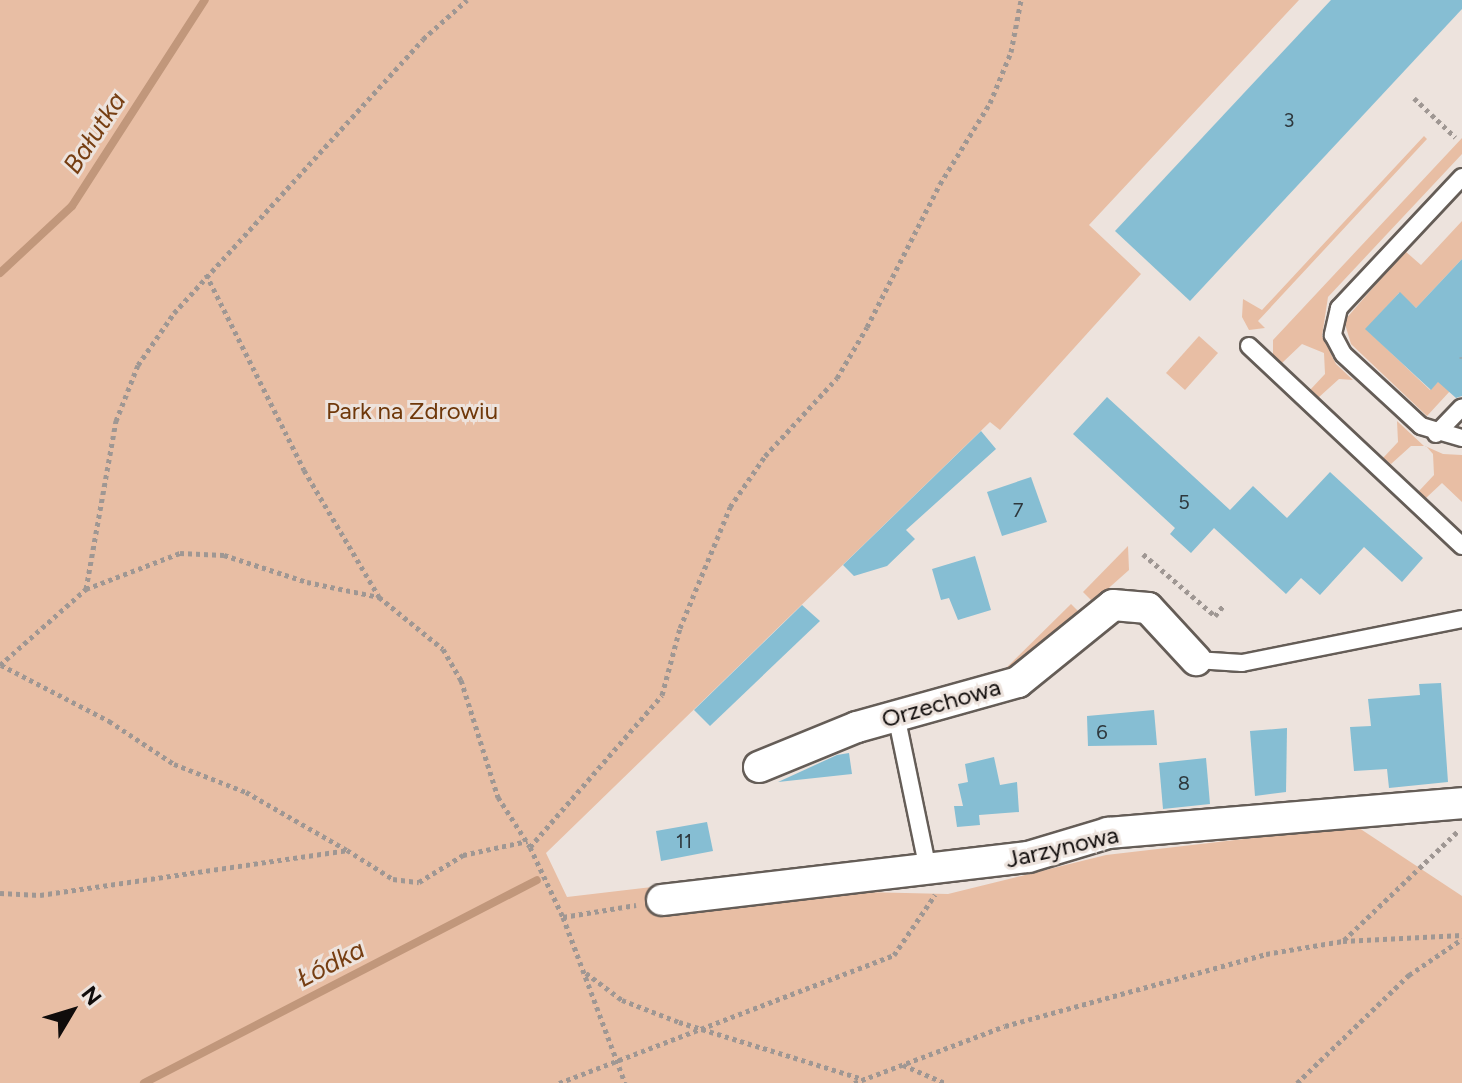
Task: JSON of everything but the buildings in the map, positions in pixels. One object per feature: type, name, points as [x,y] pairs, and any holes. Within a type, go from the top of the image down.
[{"type":"street","name":"Orzechowa","points":[[759,767],[896,715],[1018,682],[1113,605],[1148,608],[1196,660]]},
{"type":"street","name":"Jarzynowa","points":[[662,900],[1028,857],[1108,833],[1462,803]]},
{"type":"lane","points":[[1462,177],[1339,308],[1333,326],[1343,354],[1421,426],[1436,434],[1462,438]]},
{"type":"lane","points":[[1249,346],[1462,546]]},
{"type":"lane","points":[[1436,434],[1462,407]]},
{"type":"lane","name":"Orzechowa","points":[[1196,660],[1242,663],[1462,619]]},
{"type":"lane","points":[[896,715],[941,869]]},
{"type":"path","points":[[86,589],[116,421],[138,365],[206,274],[423,39],[467,0]]},
{"type":"path","points":[[379,597],[307,582],[224,555],[180,553],[86,589],[0,665],[109,721],[174,764],[246,792],[393,879],[419,882],[463,855],[528,844],[662,695],[680,628],[730,507],[765,456],[837,378],[867,327],[940,184],[990,103],[1011,52],[1021,0]]},
{"type":"path","points":[[1414,98],[1455,137]]},
{"type":"path","points":[[206,274],[304,470],[379,597],[443,649],[461,680],[498,797],[528,844],[563,917],[619,1060],[625,1083]]},
{"type":"path","points":[[1143,554],[1215,616],[1223,606]]},
{"type":"path","points":[[1343,941],[1462,825]]},
{"type":"path","points":[[0,893],[40,895],[347,850]]},
{"type":"path","points":[[559,1083],[894,955],[941,869]]},
{"type":"path","points":[[563,917],[662,900]]},
{"type":"path","points":[[854,1083],[1005,1026],[1198,971],[1343,941],[1462,937]]},
{"type":"path","points":[[1297,1083],[1409,975],[1462,937]]},
{"type":"path","points":[[585,973],[622,1000],[701,1030],[864,1079]]},
{"type":"path","points":[[902,1064],[945,1083]]},
{"type":"green space","name":"Park na Zdrowiu","points":[[0,0],[1299,0],[1089,225],[1141,274],[1000,430],[990,422],[546,853],[567,897],[652,887],[658,907],[692,914],[820,891],[948,894],[1106,855],[1356,826],[1462,896],[1462,1083],[0,1083]]},
{"type":"green space","points":[[1424,136],[1427,139],[1258,321],[1265,328],[1249,330],[1242,317],[1243,299],[1262,310]]},
{"type":"green space","points":[[1462,138],[1462,154],[1328,297],[1322,336],[1336,364],[1353,380],[1339,379],[1318,398],[1310,390],[1325,374],[1324,353],[1302,344],[1282,363],[1273,355],[1273,340]]},
{"type":"green space","points":[[1462,221],[1462,259],[1416,308],[1399,293],[1366,329],[1430,390],[1455,364],[1462,378],[1427,416],[1351,344],[1344,321],[1405,251],[1421,265]]},
{"type":"green space","points":[[1199,336],[1218,353],[1185,390],[1166,373]]},
{"type":"green space","points":[[1397,421],[1424,446],[1411,446],[1391,464],[1383,458],[1398,442]]},
{"type":"green space","points":[[1427,447],[1443,454],[1462,455],[1462,502],[1442,483],[1426,498],[1419,491],[1434,475],[1433,454]]},
{"type":"green space","points":[[1128,546],[1129,570],[1093,602],[1083,592]]},
{"type":"green space","points":[[1071,604],[1080,613],[1023,672],[1001,673]]},
{"type":"waterway","name":"Bałutka","points":[[0,273],[72,206],[205,0]]},
{"type":"waterway","name":"Łódka","points":[[144,1083],[537,880]]}]
